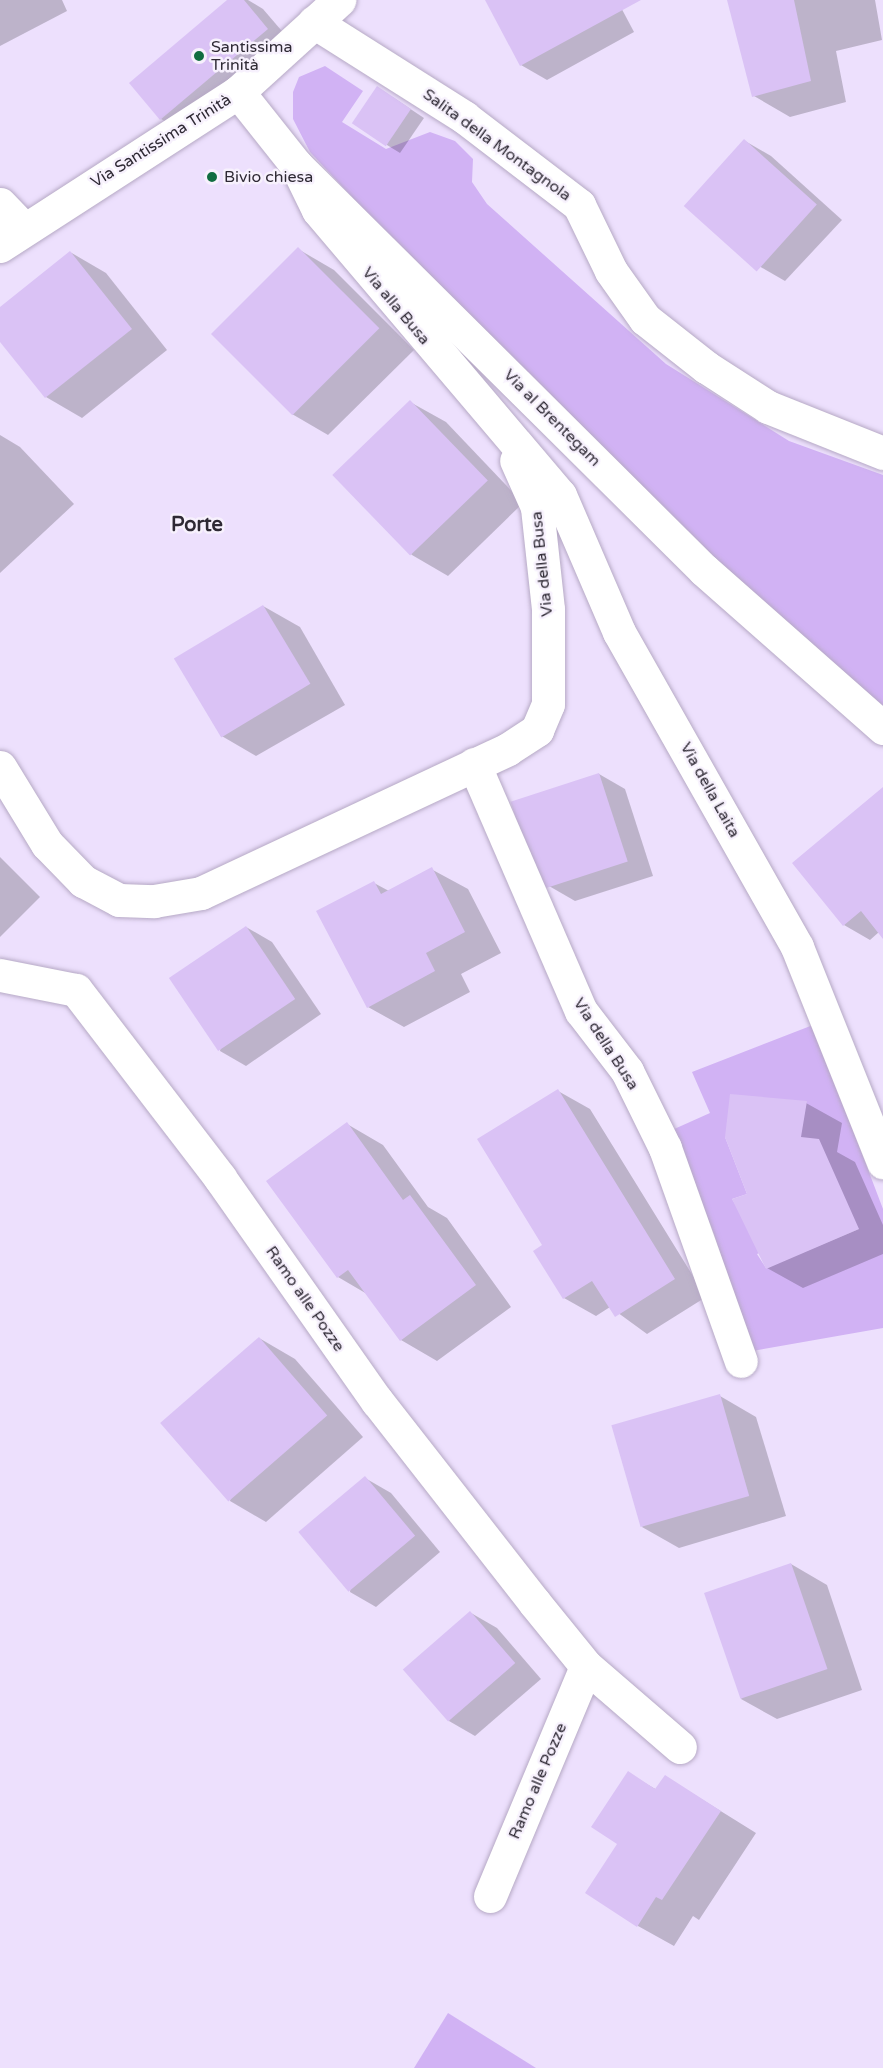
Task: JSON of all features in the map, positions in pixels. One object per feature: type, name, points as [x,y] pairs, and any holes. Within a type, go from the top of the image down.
[{"type":"street","name":"Via Santissima Trinità","points":[[12,238],[238,92],[339,0]]},
{"type":"street","name":"Salita della Montagnola","points":[[314,22],[464,117],[579,205],[611,271],[645,320],[706,367],[768,407],[883,453]]},
{"type":"street","name":"Via al Brentegam","points":[[238,92],[296,165],[704,570],[883,728]]},
{"type":"street","name":"Via alla Busa","points":[[296,165],[318,210],[507,438]]},
{"type":"street","points":[[0,204],[12,238]]},
{"type":"street","name":"Via della Busa","points":[[0,767],[47,844],[83,881],[119,900],[154,901],[201,893],[474,764],[537,730],[548,704],[548,609],[537,507],[507,438]]},
{"type":"street","name":"Via della Laita","points":[[507,438],[560,495],[579,549],[619,632],[797,947],[883,1162]]},
{"type":"street","name":"Via della Busa","points":[[474,764],[582,1011],[627,1071],[665,1148],[741,1361]]},
{"type":"street","name":"Ramo alle Pozze","points":[[0,975],[76,990],[220,1178],[377,1401],[586,1666],[680,1747]]},
{"type":"street","name":"Ramo alle Pozze","points":[[490,1896],[586,1666]]},
{"type":"shaded area","points":[[325,66],[363,91],[342,122],[386,149],[430,132],[455,141],[473,159],[472,182],[487,204],[666,364],[789,441],[883,475],[883,706],[744,588],[464,317],[310,152],[293,119],[293,92],[299,77]]},
{"type":"shaded area","points":[[813,1025],[883,1209],[883,1328],[752,1351],[714,1234],[672,1130],[710,1113],[692,1072]],"holes":[[[725,1137],[859,1229],[766,1268],[757,1254],[764,1251],[732,1199],[747,1194]]]},
{"type":"shaded area","points":[[448,2013],[536,2068],[414,2068]]},
{"type":"building","name":"Santissima Trinità","points":[[227,0],[244,0],[268,29],[160,120],[129,83]]},
{"type":"building","points":[[485,0],[641,0],[520,66]]},
{"type":"building","points":[[727,0],[794,0],[811,81],[752,97]]},
{"type":"building","points":[[377,86],[411,109],[386,146],[352,123]]},
{"type":"building","points":[[744,139],[817,205],[757,271],[684,206]]},
{"type":"building","points":[[298,247],[379,328],[292,415],[211,334]]},
{"type":"building","points":[[70,251],[132,329],[45,398],[0,342],[0,307]]},
{"type":"building","points":[[410,400],[488,481],[410,556],[332,475]]},
{"type":"building","points":[[263,605],[310,684],[221,737],[174,659]]},
{"type":"building","points":[[599,773],[628,861],[539,890],[511,802]]},
{"type":"building","points":[[883,787],[883,939],[861,911],[843,926],[792,863]]},
{"type":"building","points":[[432,867],[465,932],[426,953],[435,971],[367,1008],[316,911],[374,881],[381,894]]},
{"type":"building","points":[[246,926],[295,999],[218,1051],[169,978]]},
{"type":"building","points":[[558,1089],[675,1279],[615,1317],[592,1281],[563,1299],[533,1251],[542,1245],[477,1139]]},
{"type":"building","points":[[730,1094],[807,1101],[801,1137],[819,1139],[859,1229],[766,1269],[732,1199],[747,1194],[725,1137]]},
{"type":"building","points":[[347,1122],[403,1200],[410,1195],[476,1285],[400,1341],[348,1270],[337,1278],[266,1181]]},
{"type":"building","points":[[259,1337],[327,1415],[228,1501],[160,1423]]},
{"type":"building","points":[[720,1394],[749,1496],[641,1527],[611,1425]]},
{"type":"building","points":[[365,1476],[415,1536],[348,1592],[298,1532]]},
{"type":"building","points":[[791,1563],[827,1669],[740,1699],[704,1593]]},
{"type":"building","points":[[470,1611],[515,1663],[448,1721],[403,1669]]},
{"type":"building","points":[[628,1771],[655,1789],[665,1775],[721,1811],[662,1900],[656,1897],[637,1927],[585,1893],[617,1844],[591,1827]]},
{"type":"place","name":"Santissima Trinità","points":[[199,56]]},
{"type":"place","name":"Bivio chiesa","points":[[212,177]]},
{"type":"district","name":"Porte","points":[[197,525]]}]
